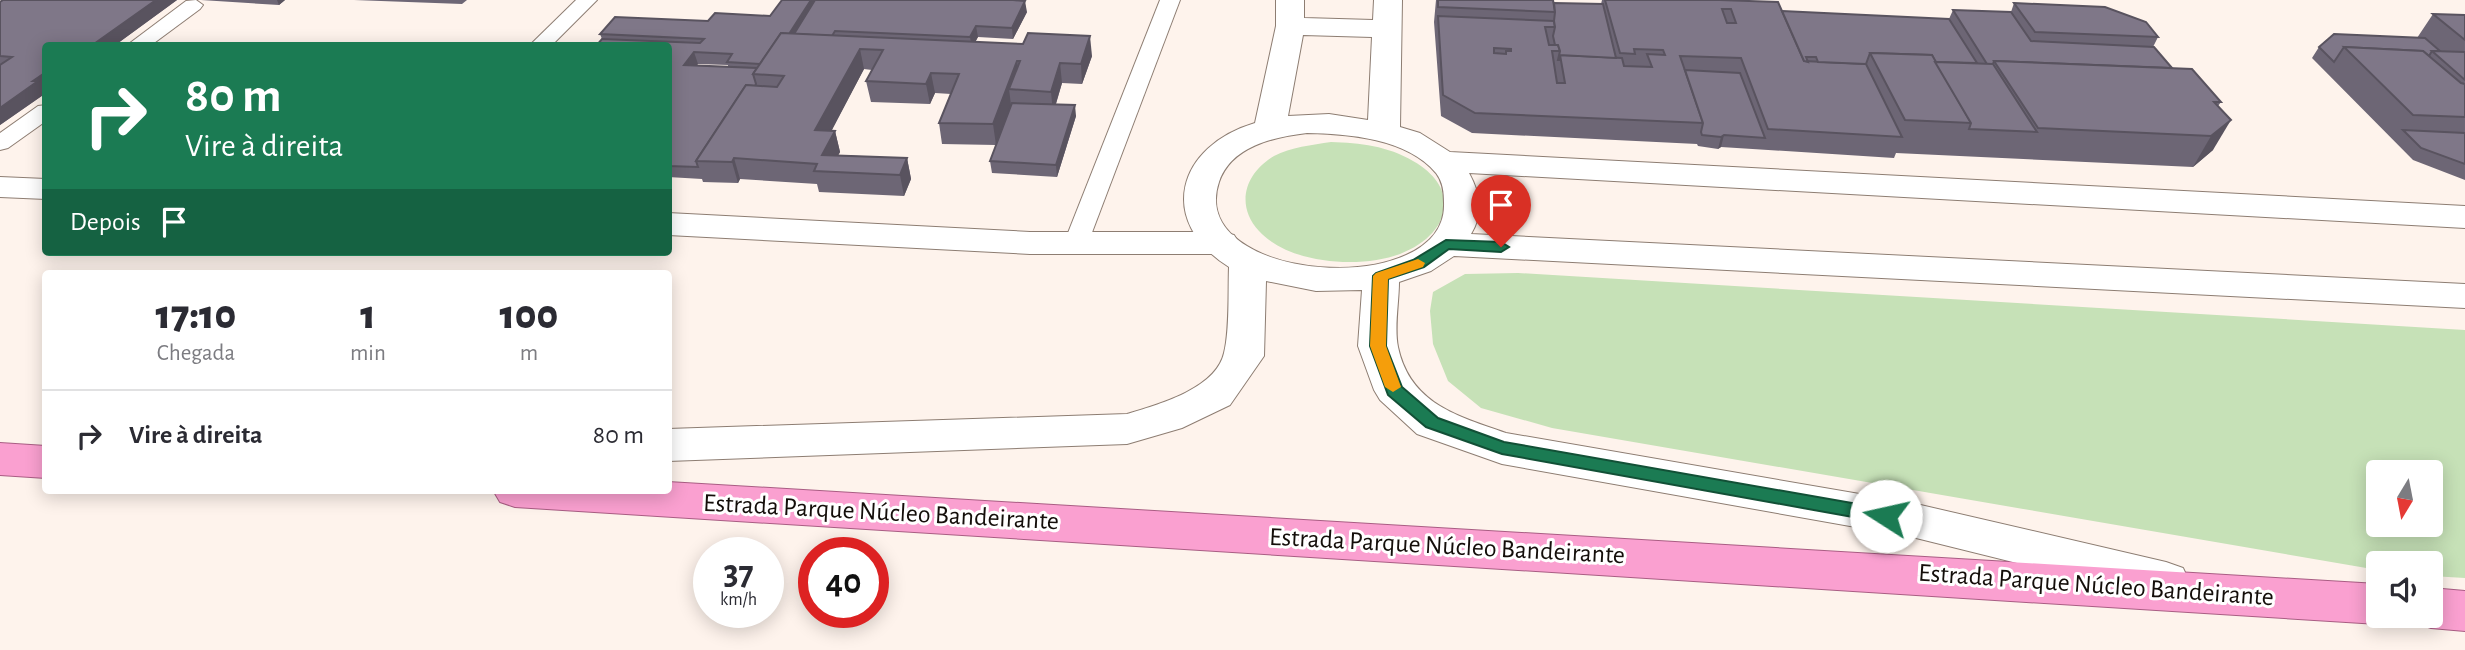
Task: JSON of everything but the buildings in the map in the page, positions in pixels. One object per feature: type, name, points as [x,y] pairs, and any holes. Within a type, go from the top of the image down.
[{"type":"highway","points":[[0,459],[42,462]]},
{"type":"highway","name":"Estrada Parque Núcleo Bandeirante","points":[[582,494],[2366,603]]},
{"type":"highway","points":[[2443,609],[2465,611]]},
{"type":"street","points":[[1270,129],[1290,13],[1388,15],[1384,131]]},
{"type":"street","points":[[672,223],[1235,252],[1301,276],[1335,280],[1381,276],[1418,263],[1446,244],[1460,224],[1463,202],[1457,180],[1441,161],[1416,143],[1384,131],[1346,123],[1307,122],[1270,129],[1241,140],[1225,151],[1203,176],[1198,198],[1203,220],[1235,252],[1244,356],[1216,395],[1154,421],[1127,429],[672,444]]},
{"type":"street","points":[[1441,161],[2465,217]]},
{"type":"street","points":[[0,187],[42,189]]},
{"type":"street","points":[[1446,244],[2465,296]]},
{"type":"street","points":[[1381,276],[1378,346],[1394,390],[1432,423],[1502,448],[1912,520],[2212,592]]},
{"type":"lane","points":[[1076,243],[1170,0]]},
{"type":"lane","points":[[543,42],[587,1]]},
{"type":"lane","points":[[142,42],[193,5]]},
{"type":"lane","points":[[0,143],[42,114]]},
{"type":"green space","points":[[1331,142],[1363,144],[1384,149],[1413,161],[1429,173],[1439,185],[1444,198],[1444,212],[1439,224],[1429,236],[1400,254],[1384,259],[1346,262],[1306,257],[1288,251],[1259,231],[1247,211],[1246,200],[1250,180],[1256,171],[1281,153]]},
{"type":"green space","points":[[1518,273],[2465,330],[2465,578],[2443,577],[2443,551],[2366,551],[2366,568],[1552,428],[1481,408],[1448,381],[1433,344],[1430,311],[1433,292],[1465,274]]},
{"type":"slow traffic","points":[[1393,387],[1378,346],[1381,276],[1418,263]]},
{"type":"route","points":[[1501,247],[1446,244],[1418,263],[1381,276],[1378,346],[1394,390],[1432,423],[1502,448],[1886,516]]}]
